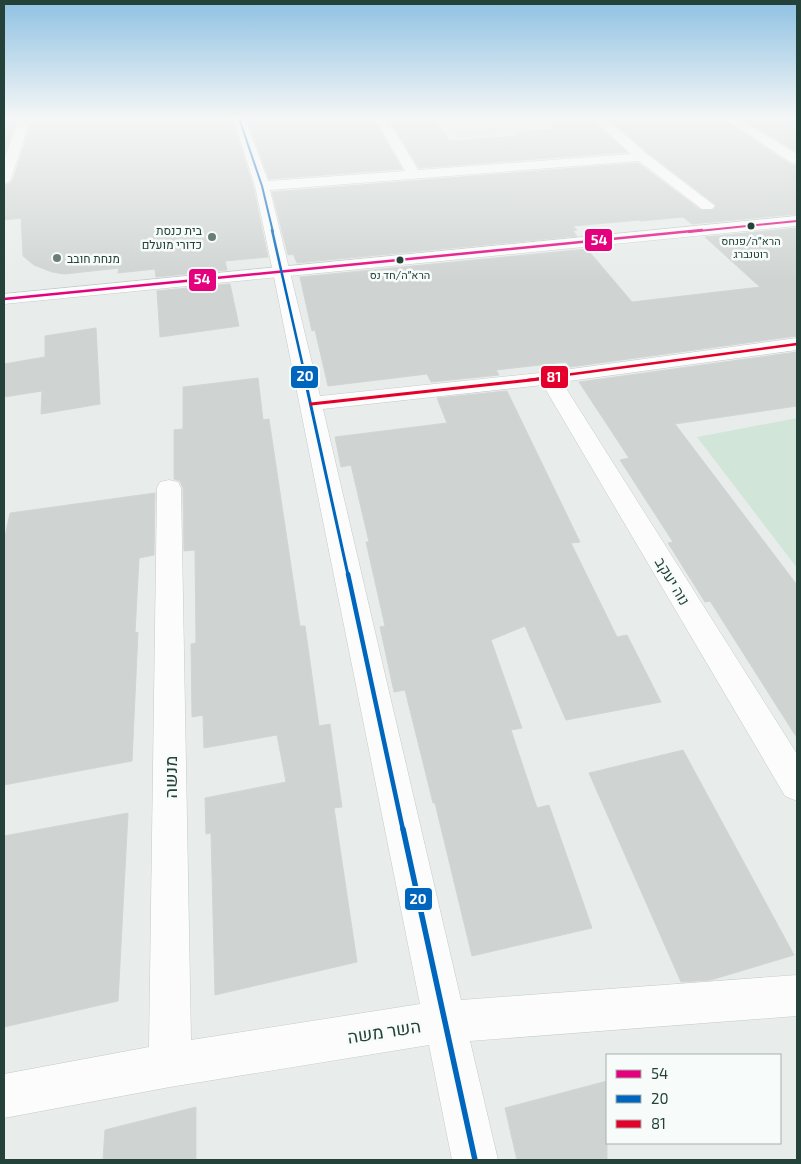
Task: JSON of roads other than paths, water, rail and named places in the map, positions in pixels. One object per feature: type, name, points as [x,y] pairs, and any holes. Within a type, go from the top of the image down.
[{"type":"street","points":[[257,172],[282,272],[475,1160]]},
{"type":"street","points":[[262,186],[435,172]]},
{"type":"street","points":[[663,172],[707,206]]},
{"type":"street","points":[[4,299],[797,221]]},
{"type":"street","points":[[311,404],[550,378],[797,344]]},
{"type":"street","name":"נוה יעקב","points":[[550,378],[797,784]]},
{"type":"street","name":"מנשה","points":[[170,488],[170,1066]]},
{"type":"street","name":"השר משה","points":[[4,1096],[170,1066],[444,1022],[797,995]]},
{"type":"place","name":"הרא״ה/פנחס רוטנברג","points":[[751,226]]},
{"type":"place","name":"בית כנסת כדורי מועלם","points":[[212,237]]},
{"type":"place","name":"מנחת חובב","points":[[57,258]]},
{"type":"place","name":"הרא״ה/חד נס","points":[[400,260]]}]
